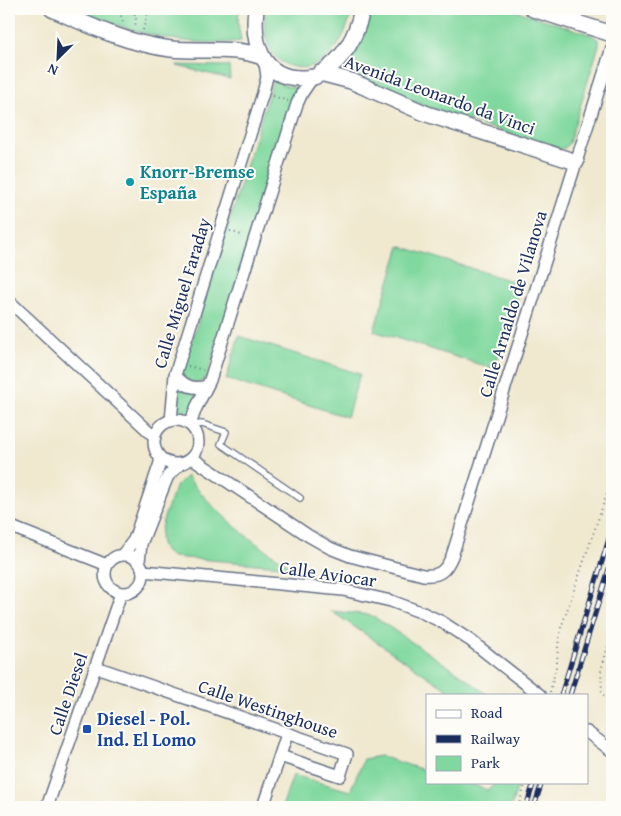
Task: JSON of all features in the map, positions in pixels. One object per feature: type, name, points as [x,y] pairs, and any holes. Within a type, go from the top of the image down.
[{"type":"street","points":[[52,9],[113,34],[156,46],[202,51],[243,51],[264,60]]},
{"type":"street","points":[[256,9],[254,27],[257,44],[264,60]]},
{"type":"street","points":[[190,425],[212,373],[297,104],[302,93],[317,75],[331,67],[350,44],[358,27],[362,9]]},
{"type":"street","points":[[532,9],[612,34]]},
{"type":"street","name":"Calle Arnaldo de Vilanova","points":[[192,458],[308,536],[330,548],[350,556],[424,575],[432,576],[445,569],[452,556],[612,48]]},
{"type":"street","name":"Avenida Leonardo da Vinci","points":[[264,60],[280,73],[288,76],[317,75],[351,81],[427,114],[576,162]]},
{"type":"street","name":"Calle Miguel Faraday","points":[[172,421],[175,375],[263,93],[266,77],[264,60]]},
{"type":"street","points":[[9,301],[155,437]]},
{"type":"street","points":[[175,375],[185,385],[192,388],[207,386]]},
{"type":"street","points":[[172,421],[184,422],[190,425],[195,431],[198,445],[192,458],[179,464],[168,476],[165,483],[141,544],[141,583],[138,588],[132,591],[120,593],[106,581],[107,565],[112,559],[123,554],[134,540],[160,463],[160,458],[154,445],[155,437],[161,427],[172,421]]},
{"type":"street","points":[[160,458],[168,463],[179,464]]},
{"type":"street","points":[[9,526],[107,565]]},
{"type":"street","points":[[123,554],[130,555],[141,566]]},
{"type":"street","name":"Calle Aviocar","points":[[141,566],[343,590],[391,601],[442,622],[471,641],[539,694]]},
{"type":"street","name":"Calle Diesel","points":[[47,807],[120,593]]},
{"type":"street","name":"Calle Westinghouse","points":[[96,667],[347,754],[340,776],[280,756]]},
{"type":"street","points":[[588,733],[612,751]]},
{"type":"street","points":[[263,807],[287,734]]},
{"type":"lane","points":[[190,425],[202,424],[226,432],[222,444],[300,498]]},
{"type":"path","points":[[115,9],[119,10],[124,26],[135,28]]},
{"type":"path","points":[[133,9],[136,25]]},
{"type":"path","points":[[143,30],[149,9]]},
{"type":"path","points":[[263,93],[297,104]]},
{"type":"path","points":[[220,228],[254,239]]},
{"type":"path","points":[[179,363],[212,373]]},
{"type":"path","points":[[550,694],[562,628],[612,479]]},
{"type":"path","points":[[612,632],[600,670],[602,693],[612,706]]},
{"type":"path","points":[[518,807],[525,784]]},
{"type":"green space","points":[[74,9],[239,9],[238,23],[241,41],[218,43],[176,40],[136,31]]},
{"type":"green space","points":[[265,9],[352,9],[345,32],[336,47],[325,59],[303,68],[288,66],[271,51],[265,31]]},
{"type":"green space","points":[[371,9],[511,9],[592,35],[599,40],[599,45],[569,143],[565,148],[558,150],[424,106],[339,69],[360,42],[367,26]]},
{"type":"green space","points":[[177,66],[229,66],[230,79]]},
{"type":"green space","points":[[273,80],[287,86],[299,88],[207,376],[202,382],[192,382],[183,376],[183,370]]},
{"type":"green space","points":[[400,246],[521,284],[494,369],[374,331]]},
{"type":"green space","points":[[239,336],[360,374],[347,417],[226,379]]},
{"type":"green space","points":[[179,387],[200,392],[188,414],[178,412]]},
{"type":"green space","points":[[187,476],[209,502],[235,527],[264,549],[293,567],[173,557],[165,551],[161,544],[162,525],[176,487]]},
{"type":"green space","points":[[331,611],[371,615],[487,694],[454,694]]},
{"type":"green space","points":[[380,756],[426,771],[426,784],[470,784],[488,790],[495,784],[518,784],[511,807],[282,807],[293,775],[350,791],[364,759]]},
{"type":"railway","points":[[561,694],[612,529]]},
{"type":"railway","points":[[570,694],[612,559]]},
{"type":"railway","points":[[526,807],[533,784]]},
{"type":"railway","points":[[534,807],[541,784]]},
{"type":"place","name":"Knorr-Bremse España","points":[[130,182]]},
{"type":"place","name":"Diesel - Pol. Ind. El Lomo","points":[[87,729]]}]
